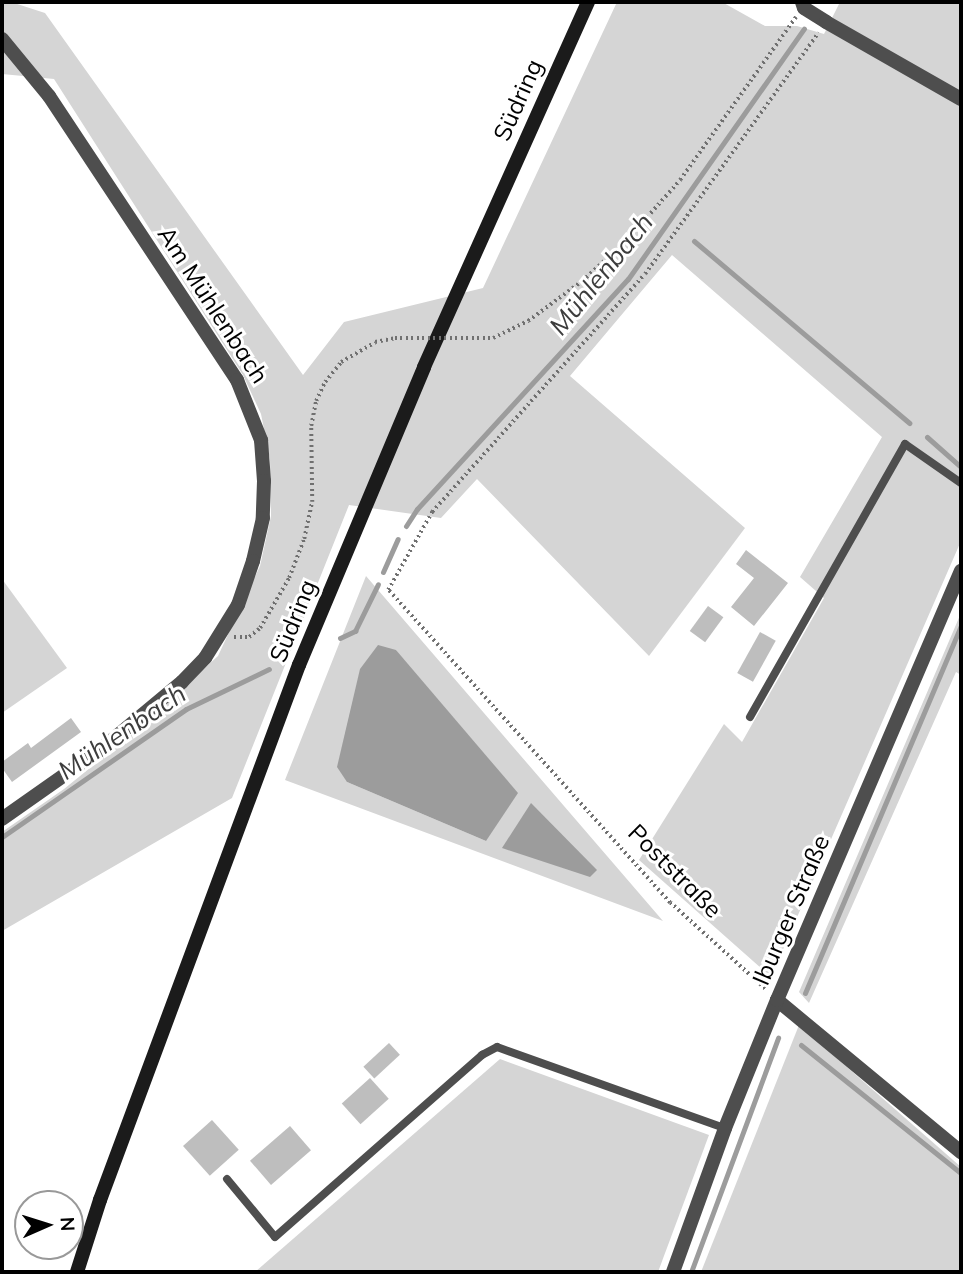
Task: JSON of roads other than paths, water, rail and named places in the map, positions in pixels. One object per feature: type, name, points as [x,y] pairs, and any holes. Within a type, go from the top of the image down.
[{"type":"main road","name":"Südring","points":[[77,1272],[100,1200],[299,665],[424,367],[588,2]]},
{"type":"street","points":[[803,5],[826,22],[961,99]]},
{"type":"street","name":"Am Mühlenbach","points":[[2,39],[49,96],[237,380],[249,404],[261,440],[263,518],[238,605],[205,658],[182,681],[100,750],[2,819]]},
{"type":"street","name":"Iburger Straße","points":[[673,1272],[725,1128],[777,1000],[961,571]]},
{"type":"street","points":[[777,1000],[961,1152]]},
{"type":"lane","points":[[750,717],[905,444],[961,483]]},
{"type":"lane","points":[[227,1179],[275,1237],[482,1055],[497,1047],[725,1128]]},
{"type":"waterway","name":"Mühlenbach","points":[[406,526],[417,509],[628,279],[804,29]]},
{"type":"waterway","points":[[694,241],[909,423]]},
{"type":"waterway","points":[[927,437],[961,467]]},
{"type":"waterway","name":"Mühlenbach","points":[[383,572],[398,539]]},
{"type":"waterway","name":"Mühlenbach","points":[[340,638],[355,631],[378,584]]},
{"type":"waterway","points":[[805,993],[961,626]]},
{"type":"waterway","name":"Mühlenbach","points":[[2,837],[186,709],[269,669]]},
{"type":"waterway","points":[[691,1272],[778,1038]]},
{"type":"waterway","points":[[801,1045],[961,1173]]}]
